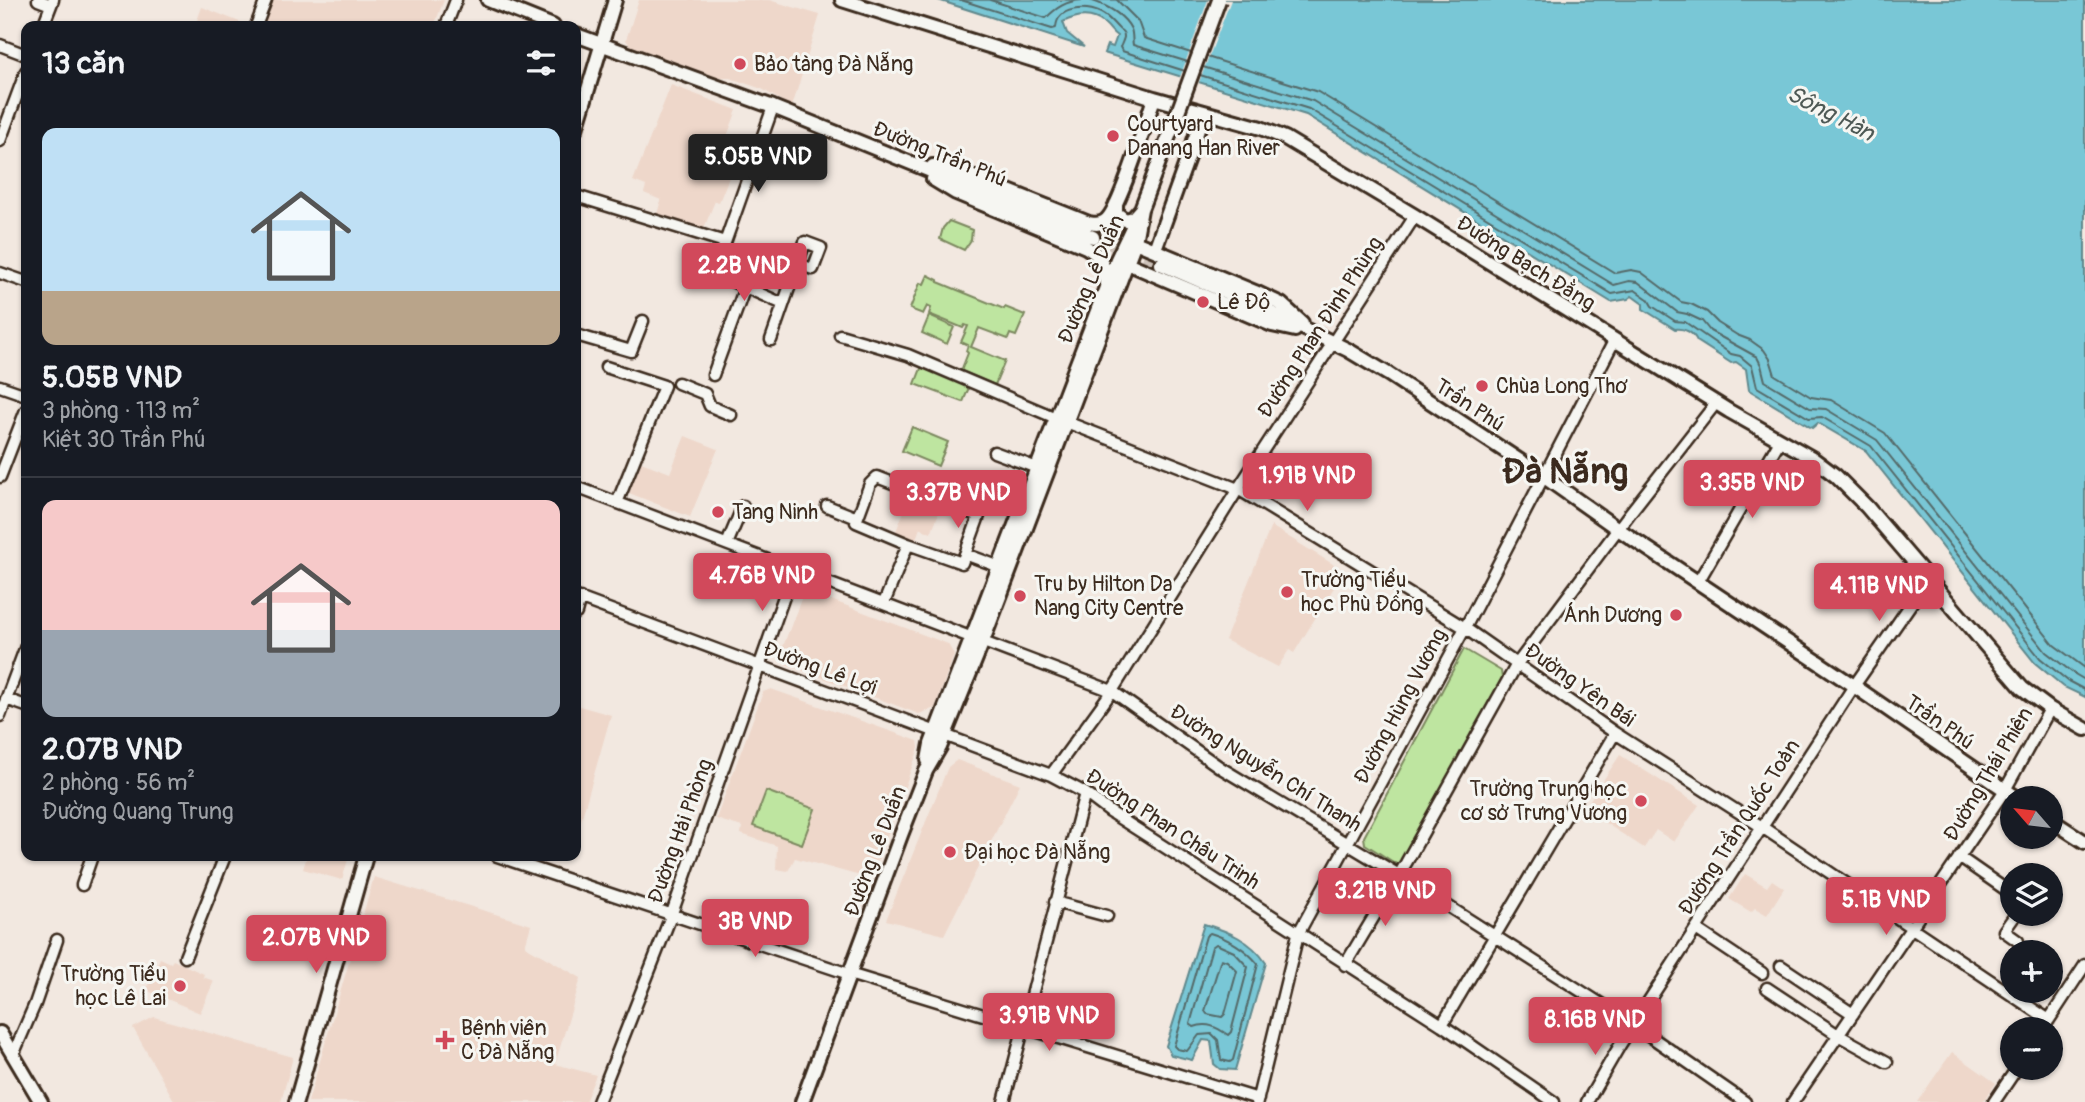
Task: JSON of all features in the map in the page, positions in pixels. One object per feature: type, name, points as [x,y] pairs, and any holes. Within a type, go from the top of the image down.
[{"type":"main road","points":[[488,0],[540,21]]},
{"type":"main road","points":[[581,112],[615,0]]},
{"type":"main road","name":"Đường Bạch Đằng","points":[[842,0],[1154,99],[1261,128],[1285,138],[1779,442],[1812,458],[1836,476],[1867,507],[2011,677],[2050,709],[2085,729]]},
{"type":"main road","points":[[1154,99],[1115,207],[1118,216],[1129,220],[1141,209],[1219,0]]},
{"type":"main road","name":"Đường Trần Phú","points":[[581,37],[773,107],[1094,237]]},
{"type":"main road","points":[[1154,249],[1204,113]]},
{"type":"main road","points":[[899,158],[961,172],[1096,225],[1109,218],[1121,192]]},
{"type":"main road","points":[[899,158],[956,193],[1097,253],[1110,290],[1156,268]]},
{"type":"main road","name":"Đường Lê Duẩn","points":[[1110,290],[1127,263],[1135,242],[1141,209]]},
{"type":"main road","name":"Đường Lê Duẩn","points":[[802,1102],[1110,290],[1126,238],[1141,209]]},
{"type":"main road","points":[[1135,242],[1281,304],[1316,335]]},
{"type":"main road","name":"Trần Phú","points":[[1127,263],[1156,268],[1251,303],[1388,374],[2000,787]]},
{"type":"main road","name":"Đường Lê Duẩn","points":[[978,639],[1000,567],[1037,468],[1061,420]]},
{"type":"main road","points":[[2063,828],[2085,842]]},
{"type":"main road","points":[[296,1102],[365,861]]},
{"type":"main road","points":[[0,1034],[40,1099]]},
{"type":"street","points":[[38,0],[52,3],[45,21]]},
{"type":"street","points":[[258,21],[266,0]]},
{"type":"street","points":[[448,21],[456,0]]},
{"type":"street","points":[[0,45],[21,53]]},
{"type":"street","points":[[0,141],[21,84]]},
{"type":"street","points":[[773,107],[722,251],[718,275],[783,304]]},
{"type":"street","points":[[581,198],[725,242]]},
{"type":"street","name":"Đường Phan Đình Phùng","points":[[1051,775],[1112,691],[1238,489],[1415,216]]},
{"type":"street","points":[[771,340],[797,264]]},
{"type":"street","points":[[0,273],[21,280]]},
{"type":"street","points":[[713,375],[745,287]]},
{"type":"street","points":[[581,336],[631,351],[643,321]]},
{"type":"street","name":"Đường Yên Bái","points":[[840,335],[908,355],[1061,420],[1238,489],[1465,628],[1615,733],[1911,926],[2035,1017]]},
{"type":"street","name":"Đường Hùng Vương","points":[[1257,1101],[1298,934],[1465,628],[1614,341]]},
{"type":"street","points":[[606,367],[664,386],[617,503]]},
{"type":"street","points":[[678,383],[705,394],[710,406],[731,415]]},
{"type":"street","points":[[0,386],[21,393]]},
{"type":"street","points":[[1345,965],[1399,875],[1517,664],[1716,403]]},
{"type":"street","points":[[0,477],[21,423]]},
{"type":"street","points":[[1698,582],[1779,442]]},
{"type":"street","points":[[994,452],[1037,468]]},
{"type":"street","points":[[827,506],[856,520],[908,544],[962,563],[979,516],[877,477],[870,485],[856,520]]},
{"type":"street","name":"Đường Nguyễn Chí Thanh","points":[[581,489],[1112,691],[1221,768],[1399,875],[1634,1025],[1745,1102]]},
{"type":"street","points":[[727,544],[743,506]]},
{"type":"street","points":[[884,603],[908,544]]},
{"type":"street","points":[[965,554],[1000,567]]},
{"type":"street","name":"Đường Hải Phòng","points":[[598,1102],[671,916],[793,571]]},
{"type":"street","name":"Đường Trần Quốc Toản","points":[[1587,1102],[1854,686],[1929,578]]},
{"type":"street","name":"Đường Lê Lợi","points":[[581,599],[759,666],[829,688],[1051,775]]},
{"type":"street","points":[[0,716],[21,659]]},
{"type":"street","points":[[6,699],[21,704]]},
{"type":"street","name":"Đường Thái Phiên","points":[[2007,786],[2050,709]]},
{"type":"street","points":[[1442,1026],[1615,733]]},
{"type":"street","name":"Đường Phan Châu Trinh","points":[[1051,775],[1085,793],[1110,812],[1442,1026],[1554,1102]]},
{"type":"street","points":[[1004,1102],[1085,793]]},
{"type":"street","name":"Đường Thái Phiên","points":[[1793,1102],[2000,797]]},
{"type":"street","points":[[1959,858],[2000,886]]},
{"type":"street","points":[[82,886],[90,861]]},
{"type":"street","points":[[185,957],[223,861]]},
{"type":"street","points":[[515,861],[671,916],[849,974],[1257,1101]]},
{"type":"street","points":[[1055,901],[1107,916]]},
{"type":"street","points":[[2008,926],[2004,931],[2017,940]]},
{"type":"street","points":[[1696,929],[1762,973]]},
{"type":"street","points":[[13,1055],[58,940]]},
{"type":"street","points":[[2051,1017],[2085,965]]},
{"type":"street","points":[[1781,967],[1853,1014]]},
{"type":"street","points":[[1767,988],[1838,1035],[1887,1062]]},
{"type":"street","points":[[1994,1102],[2009,1080]]},
{"type":"street","points":[[26,1102],[40,1099]]},
{"type":"shaded area","points":[[271,0],[444,0],[436,21],[263,21]]},
{"type":"shaded area","name":"Bảo tàng Đà Nẵng","points":[[639,0],[769,0],[820,15],[792,107],[762,89],[730,78],[717,78],[634,51],[626,40]]},
{"type":"shaded area","points":[[202,7],[237,21],[197,21]]},
{"type":"shaded area","points":[[671,85],[737,110],[715,168],[730,175],[719,202],[715,201],[702,233],[656,218],[661,200],[644,193],[646,186],[633,181]]},
{"type":"shaded area","points":[[685,436],[718,449],[690,517],[629,493],[641,462],[670,473]]},
{"type":"shaded area","points":[[912,492],[942,505],[931,533],[920,528],[914,544],[894,536]]},
{"type":"shaded area","name":"Trường Tiểu học Phù Đổng","points":[[1271,526],[1344,571],[1294,653],[1289,650],[1278,667],[1225,640]]},
{"type":"shaded area","points":[[810,592],[948,644],[954,655],[935,708],[919,714],[783,663],[779,657],[803,594]]},
{"type":"shaded area","points":[[771,689],[918,741],[919,748],[871,879],[795,858],[788,871],[776,869],[777,846],[741,834],[742,827],[716,819],[763,692]]},
{"type":"shaded area","points":[[581,706],[611,715],[581,820]]},
{"type":"shaded area","name":"Trường Trung học cơ sở Trưng Vương","points":[[1620,755],[1699,805],[1674,842],[1656,830],[1644,848],[1584,809]]},
{"type":"shaded area","name":"Đại học Đà Nẵng","points":[[957,760],[1020,784],[944,935],[886,920],[948,767]]},
{"type":"shaded area","points":[[305,861],[348,861],[342,880],[303,869]]},
{"type":"shaded area","points":[[1745,874],[1767,887],[1772,880],[1784,888],[1767,915],[1755,908],[1751,912],[1729,899]]},
{"type":"shaded area","name":"Bệnh viện C Đà Nẵng","points":[[374,877],[531,925],[525,946],[581,978],[555,1064],[596,1075],[585,1102],[308,1102]]},
{"type":"shaded area","name":"Trường Tiểu học Lê Lai","points":[[160,958],[171,963],[173,960],[214,981],[200,1013],[146,990]]},
{"type":"shaded area","points":[[154,1017],[293,1057],[281,1102],[175,1102],[133,1028]]},
{"type":"shaded area","points":[[1952,1052],[1996,1083],[1983,1102],[1917,1102]]},
{"type":"green space","points":[[949,221],[972,230],[971,240],[964,250],[940,239],[943,228]]},
{"type":"green space","points":[[928,275],[938,282],[1025,315],[1016,336],[1010,334],[1008,339],[979,328],[971,347],[1005,361],[995,385],[961,371],[968,345],[961,342],[968,326],[963,328],[929,314],[931,308],[927,306],[923,314],[910,309],[920,283],[924,284]]},
{"type":"green space","points":[[929,316],[954,327],[947,344],[922,333]]},
{"type":"green space","points":[[922,366],[970,385],[963,402],[915,384]]},
{"type":"green space","points":[[912,427],[948,442],[938,466],[902,451]]},
{"type":"green space","points":[[1464,649],[1501,671],[1502,678],[1398,865],[1365,844],[1364,837]]},
{"type":"green space","points":[[766,791],[815,809],[802,844],[753,826]]},
{"type":"water","name":"Sông Hàn","points":[[938,0],[2085,0],[2085,697],[2064,687],[2035,663],[1866,451],[1818,423],[1812,428],[1749,390],[1746,369],[1736,362],[1731,363],[1697,341],[1688,331],[1675,329],[1643,309],[1643,304],[1632,296],[1611,302],[1306,115],[1104,53],[1107,45],[1113,47],[1117,36],[1095,18],[1079,17],[1063,22],[1067,33],[1084,47]]},
{"type":"water","points":[[1204,924],[1238,938],[1253,948],[1266,963],[1235,1070],[1220,1069],[1214,1064],[1211,1041],[1203,1040],[1192,1060],[1171,1055],[1166,1046]]},
{"type":"pier","points":[[1208,0],[1231,0],[1198,85],[1179,80]]},
{"type":"tunnel","points":[[1093,237],[1161,264]]},
{"type":"place","name":"Bảo tàng Đà Nẵng","points":[[740,64]]},
{"type":"place","name":"Courtyard Danang Han River","points":[[1113,136]]},
{"type":"place","name":"Lê Độ","points":[[1203,302]]},
{"type":"place","name":"Chùa Long Thơ","points":[[1482,386]]},
{"type":"place","name":"Tang Ninh","points":[[718,512]]},
{"type":"place","name":"Trường Tiểu học Phù Đổng","points":[[1287,592]]},
{"type":"place","name":"Tru by Hilton Da Nang City Centre","points":[[1020,596]]},
{"type":"place","name":"Ánh Dương","points":[[1676,615]]},
{"type":"place","name":"Trường Trung học cơ sở Trưng Vương","points":[[1641,801]]},
{"type":"place","name":"Đại học Đà Nẵng","points":[[950,852]]},
{"type":"place","name":"Trường Tiểu học Lê Lai","points":[[180,986]]},
{"type":"place","name":"Bệnh viện C Đà Nẵng","points":[[445,1040]]},
{"type":"district","name":"Đà Nẵng","points":[[1565,471]]}]
